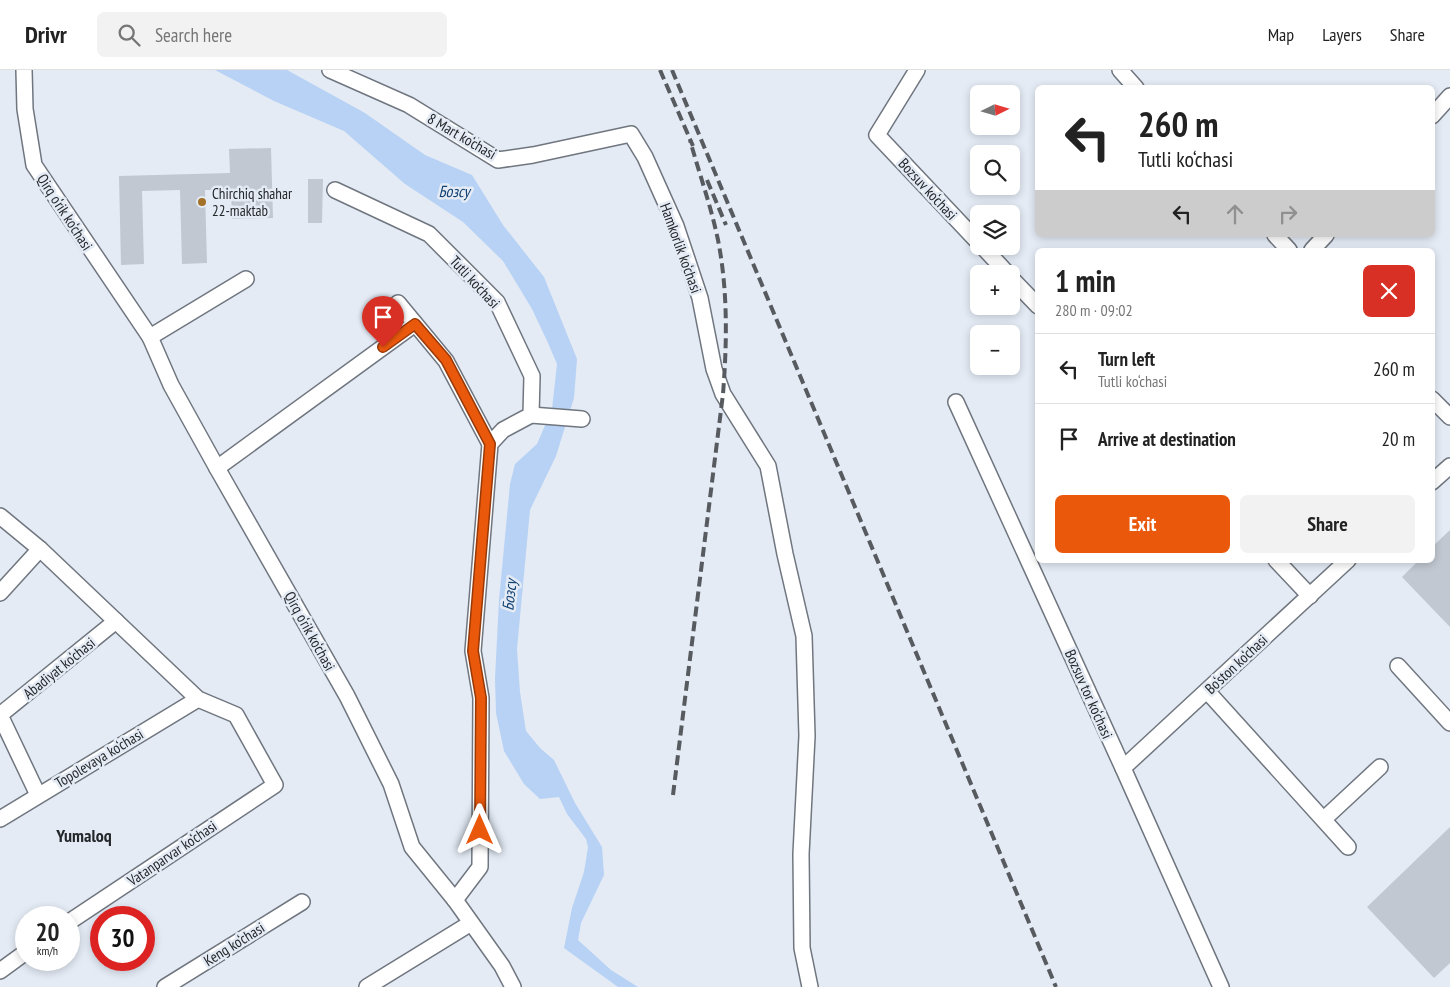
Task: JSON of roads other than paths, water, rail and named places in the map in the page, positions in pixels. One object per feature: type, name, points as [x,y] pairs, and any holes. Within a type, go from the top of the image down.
[{"type":"street","name":"Qirq o‘rik ko‘chasi","points":[[24,70],[25,109],[34,165],[150,337],[171,385],[347,696],[391,784],[412,846],[455,900],[502,966],[513,987]]},
{"type":"street","name":"8 Mart ko‘chasi","points":[[330,70],[409,105],[498,160],[533,155],[631,134]]},
{"type":"street","name":"Bozsuv ko‘chasi","points":[[917,70],[877,134],[970,233]]},
{"type":"street","points":[[1120,70],[1133,85]]},
{"type":"street","points":[[1435,113],[1450,96]]},
{"type":"street","name":"Hamkorlik ko‘chasi","points":[[631,134],[645,156],[676,226],[700,298],[714,368],[723,394],[768,466],[785,554],[804,636],[808,736],[801,873],[802,948],[810,987]]},
{"type":"street","name":"Tutli ko‘chasi","points":[[336,190],[429,234],[497,302],[532,376],[531,415]]},
{"type":"street","points":[[1277,237],[1287,248]]},
{"type":"street","points":[[1314,248],[1324,237]]},
{"type":"street","points":[[990,255],[1000,265]]},
{"type":"street","points":[[150,337],[246,279]]},
{"type":"street","points":[[1020,287],[1035,303]]},
{"type":"street","points":[[398,304],[446,360],[490,444],[473,651],[481,698],[480,867],[455,900]]},
{"type":"street","points":[[217,468],[415,324]]},
{"type":"street","name":"Bozsuv tor ko‘chasi","points":[[956,402],[1221,987]]},
{"type":"street","points":[[1435,402],[1450,417]]},
{"type":"street","points":[[490,444],[503,430],[531,415],[582,419]]},
{"type":"street","points":[[1435,479],[1450,466]]},
{"type":"street","points":[[0,516],[40,549],[198,699]]},
{"type":"street","points":[[0,593],[40,549]]},
{"type":"street","points":[[1279,563],[1310,596]]},
{"type":"street","name":"Bo‘ston ko‘chasi","points":[[1123,768],[1345,563]]},
{"type":"street","name":"Abadiyat ko‘chasi","points":[[38,795],[0,715],[116,621]]},
{"type":"street","points":[[1398,666],[1450,723]]},
{"type":"street","points":[[1207,691],[1348,847]]},
{"type":"street","name":"Vatanparvar ko‘chasi","points":[[80,915],[275,784],[236,715],[198,699]]},
{"type":"street","name":"Topolevaya ko‘chasi","points":[[0,819],[198,699]]},
{"type":"street","points":[[1324,820],[1380,767]]},
{"type":"street","name":"Keng ko‘chasi","points":[[166,987],[302,902]]},
{"type":"street","points":[[367,987],[471,923]]},
{"type":"street","points":[[0,971],[15,960]]},
{"type":"water","name":"Бозсу","points":[[215,70],[287,70],[365,113],[425,155],[472,175],[503,225],[544,277],[577,359],[574,398],[556,456],[530,510],[517,649],[520,692],[526,731],[540,748],[554,760],[575,803],[602,847],[604,875],[581,923],[578,940],[611,970],[638,987],[618,987],[564,948],[572,908],[584,872],[588,847],[586,839],[567,814],[559,797],[540,799],[524,784],[504,751],[496,713],[495,678],[499,600],[510,484],[515,464],[537,444],[552,409],[557,364],[548,343],[532,309],[503,261],[463,222],[405,184],[344,131],[274,101]]},
{"type":"railway","points":[[660,70],[693,146]]},
{"type":"railway","points":[[672,70],[1056,987]]},
{"type":"railway","points":[[673,795],[723,394],[725,356],[724,278],[718,240],[690,140]]},
{"type":"railway","points":[[707,180],[726,225]]},
{"type":"place","name":"Chirchiq shahar 22-maktab","points":[[202,202]]},
{"type":"district","name":"Yumaloq","points":[[84,835]]}]
